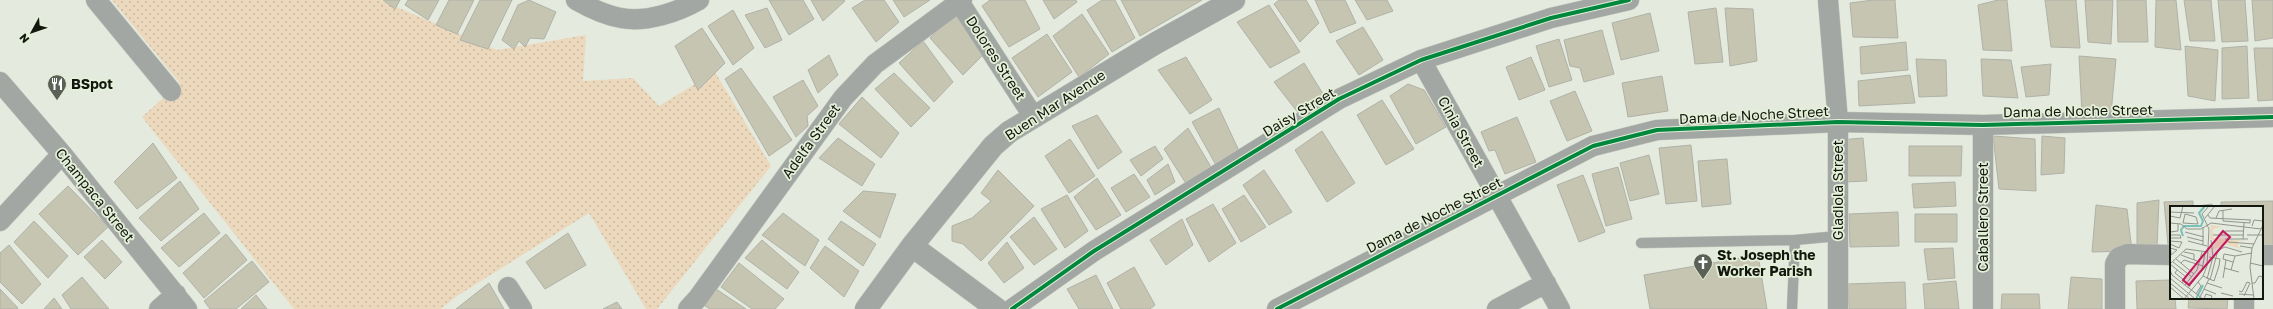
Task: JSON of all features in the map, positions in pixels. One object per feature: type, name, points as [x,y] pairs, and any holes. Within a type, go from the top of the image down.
[{"type":"street","points":[[96,0],[171,91]]},
{"type":"street","points":[[576,0],[598,12],[623,19],[668,14],[686,8],[699,0]]},
{"type":"street","name":"Buen Mar Avenue","points":[[866,309],[912,246],[993,146],[1009,132],[1033,116],[1156,43],[1234,0]]},
{"type":"street","name":"Daisy Street","points":[[1012,309],[1094,251],[1339,100],[1421,60],[1551,18],[1629,0]]},
{"type":"street","name":"Gladiola Street","points":[[1828,0],[1838,122],[1838,309]]},
{"type":"street","name":"Dolores Street","points":[[960,1],[1033,116]]},
{"type":"street","name":"Adelfa Street","points":[[688,309],[698,298],[843,98],[875,64],[960,1]]},
{"type":"street","name":"Cinia Street","points":[[1421,60],[1560,309]]},
{"type":"street","name":"Champaca Street","points":[[0,82],[62,154],[182,302]]},
{"type":"street","name":"Dama de Noche Street","points":[[1277,309],[1593,146],[1658,130],[1838,122],[1983,125],[2273,117]]},
{"type":"street","name":"Caballero Street","points":[[1983,125],[1983,309]]},
{"type":"street","points":[[0,221],[62,154]]},
{"type":"street","points":[[912,246],[997,309]]},
{"type":"street","points":[[2115,309],[2115,264],[2118,257],[2127,254],[2170,254]]},
{"type":"street","points":[[1497,309],[1546,283]]},
{"type":"street","points":[[508,287],[522,309]]},
{"type":"street","points":[[159,309],[182,302]]},
{"type":"lane","points":[[1641,243],[1795,240],[1838,236]]},
{"type":"lane","points":[[1792,309],[1795,240]]},
{"type":"shaded area","points":[[112,0],[380,0],[497,50],[586,35],[583,81],[633,78],[659,106],[715,72],[771,166],[657,309],[646,309],[589,213],[457,296],[441,309],[294,309],[142,117],[180,83]]},
{"type":"building","points":[[383,0],[400,0],[395,9]]},
{"type":"building","points":[[408,0],[439,0],[428,20],[405,5]]},
{"type":"building","points":[[449,0],[474,0],[457,34],[436,25]]},
{"type":"building","points":[[480,0],[512,0],[488,49],[460,40]]},
{"type":"building","points":[[529,0],[556,12],[544,39],[530,38],[525,47],[519,41],[514,49],[502,40],[518,5]]},
{"type":"building","points":[[769,0],[803,0],[814,19],[789,35]]},
{"type":"building","points":[[811,0],[844,0],[845,1],[823,21]]},
{"type":"building","points":[[865,0],[884,0],[899,22],[876,42],[852,8]]},
{"type":"building","points":[[893,0],[930,0],[904,17]]},
{"type":"building","points":[[990,0],[1025,0],[1040,29],[1009,47],[982,6]]},
{"type":"building","points":[[1043,0],[1076,0],[1077,2],[1054,19]]},
{"type":"building","points":[[1102,0],[1115,0],[1135,38],[1112,52],[1087,10]]},
{"type":"building","points":[[1121,0],[1202,0],[1140,36]]},
{"type":"building","points":[[1279,0],[1306,0],[1319,23],[1300,42],[1274,4]]},
{"type":"building","points":[[1315,0],[1345,0],[1356,23],[1330,33]]},
{"type":"building","points":[[1355,0],[1387,0],[1393,11],[1367,20]]},
{"type":"building","points":[[1873,0],[1895,0],[1898,38],[1853,37],[1850,3]]},
{"type":"building","points":[[1998,0],[2007,0],[2012,51],[1983,50],[1978,5]]},
{"type":"building","points":[[2045,0],[2076,0],[2080,48],[2051,47]]},
{"type":"building","points":[[2085,0],[2113,0],[2111,44],[2088,42]]},
{"type":"building","points":[[2117,0],[2146,0],[2148,42],[2118,42]]},
{"type":"building","points":[[2156,0],[2176,0],[2181,50],[2155,47]]},
{"type":"building","points":[[2184,0],[2211,0],[2215,41],[2190,41]]},
{"type":"building","points":[[2218,0],[2245,0],[2248,41],[2222,42]]},
{"type":"building","points":[[2252,0],[2273,0],[2273,38],[2255,41]]},
{"type":"building","points":[[1269,5],[1300,52],[1270,68],[1237,22]]},
{"type":"building","points":[[767,8],[782,40],[765,48],[745,15]]},
{"type":"building","points":[[1716,8],[1723,62],[1695,64],[1688,12]]},
{"type":"building","points":[[1725,8],[1753,9],[1757,61],[1730,66]]},
{"type":"building","points":[[733,10],[754,48],[733,65],[708,26]]},
{"type":"building","points":[[1650,13],[1659,51],[1621,60],[1612,23]]},
{"type":"building","points":[[955,14],[984,54],[963,75],[930,38]]},
{"type":"building","points":[[1082,14],[1109,54],[1079,77],[1053,36]]},
{"type":"building","points":[[1363,27],[1383,60],[1359,75],[1336,41]]},
{"type":"building","points":[[702,28],[725,63],[698,90],[675,46]]},
{"type":"building","points":[[1602,30],[1614,74],[1584,82],[1580,68],[1570,66],[1564,40]]},
{"type":"building","points":[[1047,34],[1072,72],[1038,97],[1012,58]]},
{"type":"building","points":[[1559,39],[1572,80],[1549,87],[1536,46]]},
{"type":"building","points":[[923,41],[953,82],[934,102],[899,63]]},
{"type":"building","points":[[1906,42],[1908,70],[1861,74],[1860,47]]},
{"type":"building","points":[[2185,46],[2218,50],[2215,101],[2188,96]]},
{"type":"building","points":[[2247,46],[2249,98],[2222,99],[2222,48]]},
{"type":"building","points":[[2254,48],[2273,48],[2273,100],[2258,101]]},
{"type":"building","points":[[829,55],[838,75],[818,93],[808,70]]},
{"type":"building","points":[[2079,56],[2116,59],[2111,114],[2082,114]]},
{"type":"building","points":[[1186,57],[1212,100],[1190,114],[1158,70]]},
{"type":"building","points":[[1531,57],[1545,90],[1519,100],[1506,67]]},
{"type":"building","points":[[1916,59],[1946,60],[1947,96],[1919,97]]},
{"type":"building","points":[[1981,59],[2011,60],[2018,98],[1983,96]]},
{"type":"building","points":[[1304,63],[1325,97],[1299,114],[1274,82]]},
{"type":"building","points":[[2051,64],[2049,95],[2026,97],[2021,67]]},
{"type":"building","points":[[741,68],[792,140],[769,156],[725,79]]},
{"type":"building","points":[[894,73],[930,108],[911,127],[875,89]]},
{"type":"building","points":[[1910,75],[1915,103],[1859,106],[1858,81]]},
{"type":"building","points":[[1662,76],[1668,111],[1628,117],[1622,83]]},
{"type":"building","points":[[803,80],[818,106],[807,116],[808,126],[796,137],[773,97]]},
{"type":"building","points":[[1408,84],[1424,90],[1446,127],[1416,144],[1390,96]]},
{"type":"building","points":[[1575,91],[1592,131],[1567,141],[1550,101]]},
{"type":"building","points":[[862,97],[899,133],[881,158],[839,124]]},
{"type":"building","points":[[1382,100],[1414,149],[1386,165],[1357,115]]},
{"type":"building","points":[[1219,108],[1240,153],[1217,167],[1192,122]]},
{"type":"building","points":[[1097,115],[1122,152],[1098,169],[1072,126]]},
{"type":"building","points":[[1517,117],[1536,162],[1505,174],[1495,150],[1489,151],[1481,132]]},
{"type":"building","points":[[1188,128],[1211,167],[1187,185],[1164,149]]},
{"type":"building","points":[[1322,131],[1355,183],[1327,202],[1295,150]]},
{"type":"building","points":[[1993,136],[2035,139],[2036,191],[1999,189]]},
{"type":"building","points":[[2042,136],[2065,138],[2064,173],[2041,175]]},
{"type":"building","points":[[838,138],[875,164],[862,186],[819,158]]},
{"type":"building","points":[[1863,138],[1867,181],[1844,182],[1840,140]]},
{"type":"building","points":[[1070,139],[1095,176],[1069,193],[1045,156]]},
{"type":"building","points":[[153,143],[177,178],[137,209],[114,182]]},
{"type":"building","points":[[1691,145],[1697,201],[1666,204],[1659,148]]},
{"type":"building","points":[[1155,146],[1163,159],[1141,176],[1130,160]]},
{"type":"building","points":[[1909,146],[1962,146],[1961,176],[1909,176]]},
{"type":"building","points":[[1649,155],[1659,194],[1630,201],[1620,163]]},
{"type":"building","points":[[1727,159],[1731,204],[1702,207],[1698,161]]},
{"type":"building","points":[[1168,164],[1175,182],[1155,195],[1147,180]]},
{"type":"building","points":[[1618,167],[1632,219],[1606,226],[1592,174]]},
{"type":"building","points":[[998,170],[1034,206],[981,261],[963,244],[952,241],[952,226],[972,218],[991,201],[981,193]]},
{"type":"building","points":[[1264,170],[1292,212],[1269,225],[1243,185]]},
{"type":"building","points":[[1134,174],[1150,197],[1126,212],[1111,188]]},
{"type":"building","points":[[1583,175],[1605,232],[1579,242],[1557,185]]},
{"type":"building","points":[[1097,178],[1121,215],[1096,230],[1074,197]]},
{"type":"building","points":[[180,181],[199,209],[161,241],[139,218]]},
{"type":"building","points":[[1955,182],[1956,206],[1914,208],[1912,184]]},
{"type":"building","points":[[68,186],[108,227],[78,255],[39,214]]},
{"type":"building","points":[[863,191],[896,194],[880,238],[843,211]]},
{"type":"building","points":[[1067,195],[1088,231],[1065,248],[1041,209]]},
{"type":"building","points":[[1244,195],[1266,227],[1241,242],[1222,209]]},
{"type":"building","points":[[2159,200],[2157,247],[2137,248],[2137,203]]},
{"type":"building","points":[[2193,201],[2193,206],[2170,206],[2170,245],[2168,245],[2164,202]]},
{"type":"building","points":[[2273,201],[2273,252],[2263,252],[2263,206],[2221,206],[2221,202]]},
{"type":"building","points":[[1213,204],[1236,243],[1209,262],[1186,219]]},
{"type":"building","points":[[2212,204],[2212,206],[2198,206]]},
{"type":"building","points":[[2096,205],[2127,209],[2132,251],[2092,252]]},
{"type":"building","points":[[1898,212],[1899,246],[1850,247],[1849,214]]},
{"type":"building","points":[[204,213],[220,233],[179,267],[161,248]]},
{"type":"building","points":[[783,213],[819,240],[805,266],[762,235]]},
{"type":"building","points":[[1915,214],[1957,214],[1957,242],[1915,242]]},
{"type":"building","points":[[1034,217],[1057,249],[1034,265],[1010,237]]},
{"type":"building","points":[[1182,219],[1193,245],[1166,265],[1150,240]]},
{"type":"building","points":[[34,221],[68,256],[48,278],[14,242]]},
{"type":"building","points":[[841,221],[876,244],[863,266],[828,239]]},
{"type":"building","points":[[568,233],[586,265],[545,289],[526,262]]},
{"type":"building","points":[[226,234],[247,260],[204,298],[183,273]]},
{"type":"building","points":[[102,240],[122,262],[105,279],[84,257]]},
{"type":"building","points":[[762,240],[799,272],[787,289],[745,258]]},
{"type":"building","points":[[1007,242],[1024,268],[1004,283],[988,263]]},
{"type":"building","points":[[9,245],[41,284],[22,304],[0,282],[0,253]]},
{"type":"building","points":[[825,246],[859,271],[844,297],[810,268]]},
{"type":"building","points":[[1953,248],[1955,278],[1928,280],[1924,249]]},
{"type":"building","name":"St. Joseph the Worker Parish","points":[[1758,255],[1767,309],[1650,309],[1644,275]]},
{"type":"building","points":[[252,261],[269,282],[236,309],[210,309],[204,301]]},
{"type":"building","points":[[739,263],[784,299],[775,309],[752,309],[721,287]]},
{"type":"building","points":[[1134,267],[1155,305],[1150,309],[1121,309],[1107,283]]},
{"type":"building","points":[[1096,275],[1113,309],[1079,309],[1067,289]]},
{"type":"building","points":[[82,277],[109,309],[71,309],[62,295]]},
{"type":"building","points":[[2071,277],[2102,279],[2102,309],[2068,309]]},
{"type":"building","points":[[2170,280],[2170,299],[2175,299],[2176,309],[2137,309],[2136,281]]},
{"type":"building","points":[[1956,281],[1959,309],[1925,309],[1923,284]]},
{"type":"building","points":[[1905,282],[1906,309],[1849,309],[1848,284]]},
{"type":"building","points":[[489,283],[504,309],[456,309]]},
{"type":"building","points":[[0,289],[18,308],[17,309],[0,309]]},
{"type":"building","points":[[716,289],[746,309],[710,309],[705,306]]},
{"type":"building","points":[[2002,294],[2039,294],[2040,309],[2001,309]]},
{"type":"building","points":[[256,295],[267,309],[241,309]]},
{"type":"building","points":[[54,298],[62,309],[44,309]]},
{"type":"building","points":[[2189,299],[2228,299],[2227,309],[2188,308]]},
{"type":"building","points":[[617,302],[622,309],[603,309]]},
{"type":"cycle path","points":[[1012,309],[1094,251],[1339,99],[1421,60],[1551,18],[1629,0]]},
{"type":"cycle path","points":[[1277,309],[1593,146],[1657,130],[1838,122],[1983,125],[2273,117]]},
{"type":"place","name":"BSpot","points":[[57,101]]},
{"type":"place","name":"St. Joseph the Worker Parish","points":[[1703,280]]}]
